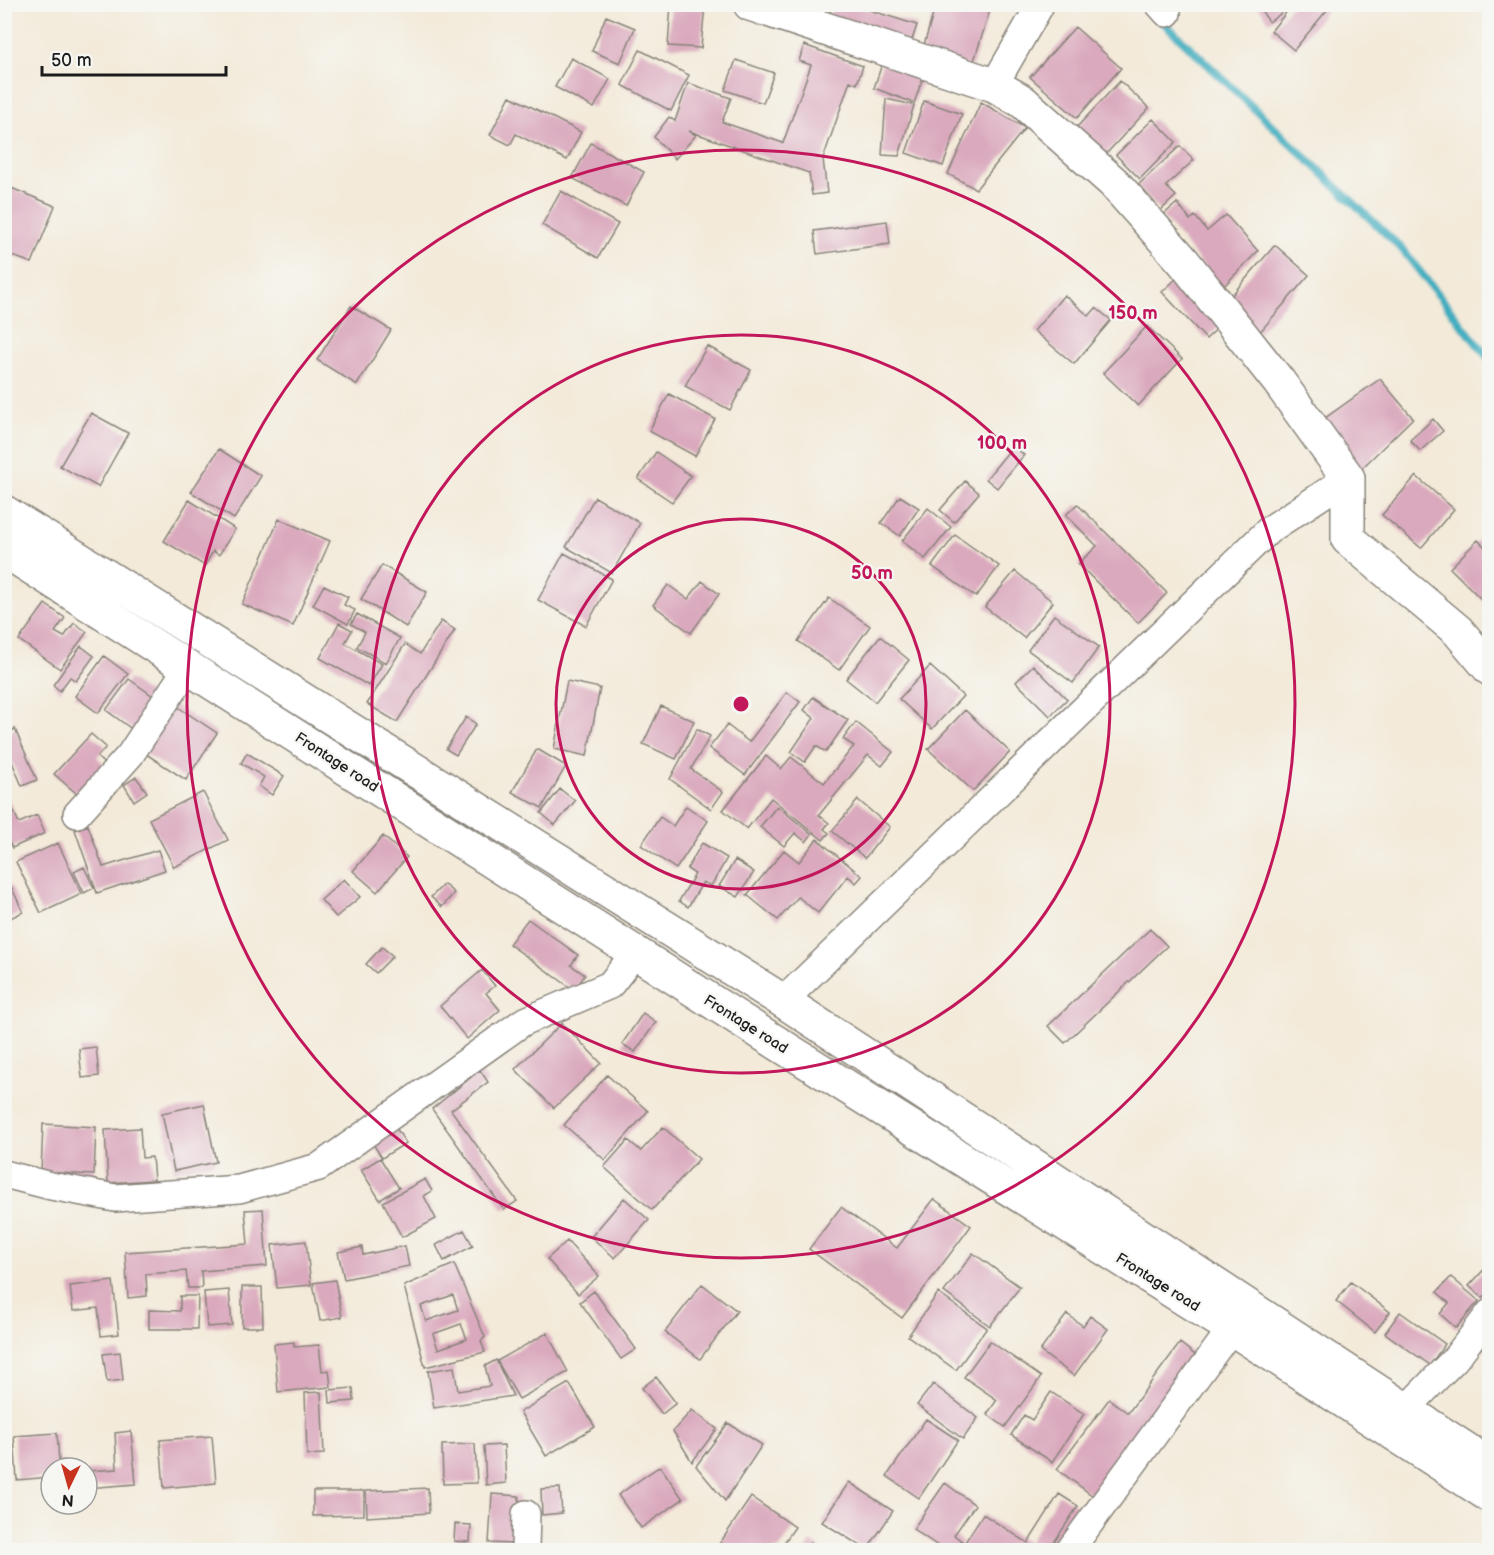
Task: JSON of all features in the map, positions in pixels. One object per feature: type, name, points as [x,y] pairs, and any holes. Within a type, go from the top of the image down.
[{"type":"main road","points":[[750,4],[994,85],[1022,101],[1114,183],[1183,261],[1279,382],[1348,478],[1348,538],[1458,631],[1490,669]]},
{"type":"main road","points":[[4,512],[783,1001],[1240,1316],[1405,1410],[1490,1465]]},
{"type":"main road","name":"Frontage road","points":[[4,550],[635,953],[1240,1316],[1490,1496]]},
{"type":"street","points":[[994,85],[1039,5]]},
{"type":"street","points":[[783,1001],[1269,530],[1348,478]]},
{"type":"street","points":[[77,814],[130,756],[188,667]]},
{"type":"street","points":[[4,1174],[115,1198],[239,1189],[319,1167],[523,1022],[610,985],[635,953]]},
{"type":"street","points":[[1405,1410],[1455,1359],[1490,1313]]},
{"type":"street","points":[[1070,1551],[1240,1316]]},
{"type":"street","points":[[525,1551],[526,1514]]},
{"type":"building","points":[[671,4],[705,4],[701,48],[668,46]]},
{"type":"building","points":[[833,4],[850,4],[917,25],[911,43],[828,18]]},
{"type":"building","points":[[936,4],[992,4],[972,67],[922,52]]},
{"type":"building","points":[[1257,4],[1278,4],[1283,12],[1269,22]]},
{"type":"building","points":[[1293,4],[1332,4],[1294,50],[1271,31]]},
{"type":"building","points":[[606,16],[635,28],[620,63],[592,51]]},
{"type":"building","points":[[1075,27],[1121,68],[1077,118],[1030,77]]},
{"type":"building","points":[[804,45],[863,66],[857,84],[850,81],[823,159],[827,193],[812,195],[809,173],[689,131],[696,135],[675,159],[654,137],[669,117],[675,121],[688,83],[731,98],[722,122],[783,143],[811,65],[799,61]]},
{"type":"building","points":[[640,50],[689,75],[671,111],[622,85]]},
{"type":"building","points":[[571,58],[610,79],[594,108],[555,87]]},
{"type":"building","points":[[736,60],[774,73],[763,103],[725,90]]},
{"type":"building","points":[[882,64],[923,78],[914,103],[874,88]]},
{"type":"building","points":[[1120,81],[1149,108],[1106,154],[1077,127]]},
{"type":"building","points":[[510,96],[581,132],[567,160],[516,134],[510,145],[490,135]]},
{"type":"building","points":[[886,99],[914,105],[899,156],[882,155]]},
{"type":"building","points":[[924,101],[962,114],[943,166],[906,153]]},
{"type":"building","points":[[981,102],[1025,128],[976,189],[948,174]]},
{"type":"building","points":[[1153,119],[1176,142],[1140,179],[1116,155]]},
{"type":"building","points":[[591,143],[644,172],[626,206],[572,178]]},
{"type":"building","points":[[1180,146],[1194,160],[1166,186],[1176,196],[1160,211],[1137,186]]},
{"type":"building","points":[[4,185],[55,206],[32,263],[4,253]]},
{"type":"building","points":[[561,191],[618,224],[598,258],[542,225]]},
{"type":"building","points":[[1177,203],[1190,220],[1195,216],[1207,231],[1226,215],[1258,251],[1222,288],[1162,216]]},
{"type":"building","points":[[887,221],[890,244],[817,254],[814,231]]},
{"type":"building","points":[[1275,245],[1309,275],[1259,333],[1225,303]]},
{"type":"building","points":[[1178,277],[1222,324],[1206,339],[1162,292]]},
{"type":"building","points":[[1064,295],[1089,316],[1096,308],[1111,320],[1074,364],[1034,331]]},
{"type":"building","points":[[351,306],[391,330],[357,385],[317,360]]},
{"type":"building","points":[[1147,326],[1182,359],[1138,406],[1103,373]]},
{"type":"building","points":[[707,346],[751,370],[730,410],[685,386]]},
{"type":"building","points":[[1380,379],[1413,418],[1360,470],[1321,421]]},
{"type":"building","points":[[669,394],[715,419],[695,456],[649,431]]},
{"type":"building","points":[[91,413],[128,433],[98,487],[60,466]]},
{"type":"building","points":[[1433,419],[1443,431],[1420,451],[1410,440]]},
{"type":"building","points":[[1013,446],[1024,455],[997,488],[986,479]]},
{"type":"building","points":[[219,449],[261,476],[234,519],[191,492]]},
{"type":"building","points":[[656,452],[691,476],[672,502],[638,479]]},
{"type":"building","points":[[1416,476],[1454,509],[1421,548],[1382,515]]},
{"type":"building","points":[[965,481],[979,493],[954,522],[940,510]]},
{"type":"building","points":[[900,496],[919,508],[900,536],[881,523]]},
{"type":"building","points":[[595,497],[640,523],[612,573],[566,547]]},
{"type":"building","points":[[189,500],[235,529],[219,555],[213,551],[205,566],[164,541]]},
{"type":"building","points":[[1077,504],[1167,593],[1138,623],[1078,564],[1097,546],[1066,515]]},
{"type":"building","points":[[928,508],[951,527],[925,559],[902,541]]},
{"type":"building","points":[[279,519],[330,541],[293,626],[242,604]]},
{"type":"building","points":[[955,535],[999,566],[976,597],[932,566]]},
{"type":"building","points":[[1478,540],[1490,552],[1490,608],[1450,568]]},
{"type":"building","points":[[564,553],[612,579],[586,626],[538,600]]},
{"type":"building","points":[[382,565],[427,592],[406,627],[361,599]]},
{"type":"building","points":[[1015,571],[1053,602],[1024,638],[985,607]]},
{"type":"building","points":[[702,581],[719,594],[691,633],[653,605],[668,585],[688,599]]},
{"type":"building","points":[[324,585],[348,597],[344,605],[355,610],[348,624],[313,605]]},
{"type":"building","points":[[829,598],[870,626],[839,670],[798,641]]},
{"type":"building","points":[[45,604],[65,618],[55,632],[64,637],[74,623],[87,632],[60,669],[19,640]]},
{"type":"building","points":[[357,614],[400,638],[386,663],[357,647],[365,632],[351,624]]},
{"type":"building","points":[[1054,615],[1099,647],[1073,683],[1028,650]]},
{"type":"building","points":[[441,621],[455,630],[397,722],[367,704],[405,644],[420,654]]},
{"type":"building","points":[[339,623],[352,630],[345,643],[382,664],[369,686],[320,658]]},
{"type":"building","points":[[880,636],[909,660],[875,702],[846,679]]},
{"type":"building","points":[[81,646],[94,656],[76,681],[70,677],[60,691],[53,685]]},
{"type":"building","points":[[104,656],[128,674],[98,713],[75,696]]},
{"type":"building","points":[[1033,665],[1067,699],[1050,716],[1016,682]]},
{"type":"building","points":[[930,666],[963,696],[932,729],[899,699]]},
{"type":"building","points":[[129,679],[160,701],[137,733],[106,710]]},
{"type":"building","points":[[567,681],[600,688],[587,756],[554,749]]},
{"type":"building","points":[[787,692],[800,702],[745,775],[709,748],[727,725],[749,742]]},
{"type":"building","points":[[813,697],[848,720],[826,752],[816,746],[805,762],[791,752],[814,718],[804,710]]},
{"type":"building","points":[[175,705],[217,733],[186,780],[143,752]]},
{"type":"building","points":[[661,706],[694,721],[676,759],[643,744]]},
{"type":"building","points":[[965,710],[1010,752],[973,791],[928,749]]},
{"type":"building","points":[[466,717],[476,724],[456,755],[446,749]]},
{"type":"building","points":[[856,722],[893,752],[882,766],[868,755],[819,815],[829,823],[824,829],[829,833],[823,840],[771,798],[747,829],[723,810],[766,756],[781,769],[791,757],[824,783],[854,746],[843,739]]},
{"type":"building","points":[[15,729],[37,780],[22,786],[5,745],[5,733]]},
{"type":"building","points":[[697,729],[710,736],[691,769],[723,792],[711,809],[670,779]]},
{"type":"building","points":[[91,734],[106,747],[97,757],[112,771],[85,801],[54,774]]},
{"type":"building","points":[[537,749],[566,766],[542,808],[512,792]]},
{"type":"building","points":[[247,753],[284,776],[272,795],[259,786],[264,777],[241,763]]},
{"type":"building","points":[[136,777],[147,792],[134,801],[124,785]]},
{"type":"building","points":[[560,789],[575,801],[555,825],[541,813]]},
{"type":"building","points":[[203,792],[228,840],[174,867],[149,819]]},
{"type":"building","points":[[6,794],[19,823],[37,815],[45,833],[12,848],[4,832]]},
{"type":"building","points":[[858,800],[890,827],[865,858],[832,831]]},
{"type":"building","points":[[686,806],[708,821],[676,869],[641,845],[660,817],[673,826]]},
{"type":"building","points":[[777,806],[812,834],[806,842],[795,833],[784,846],[760,827]]},
{"type":"building","points":[[88,825],[103,867],[158,850],[165,870],[97,893],[75,830]]},
{"type":"building","points":[[383,836],[407,857],[377,892],[353,871]]},
{"type":"building","points":[[817,839],[862,876],[856,883],[848,876],[818,913],[798,897],[778,920],[747,895],[784,850],[799,862]]},
{"type":"building","points":[[58,843],[82,894],[41,913],[16,862]]},
{"type":"building","points":[[702,843],[727,858],[711,886],[703,882],[688,907],[679,901],[695,874],[687,869]]},
{"type":"building","points":[[735,860],[754,872],[738,897],[719,886]]},
{"type":"building","points":[[84,867],[94,888],[84,893],[74,872]]},
{"type":"building","points":[[344,879],[360,897],[336,917],[321,900]]},
{"type":"building","points":[[444,884],[454,893],[442,907],[431,897]]},
{"type":"building","points":[[11,886],[23,912],[4,921],[4,888]]},
{"type":"building","points":[[528,919],[578,955],[571,965],[585,975],[574,990],[509,944]]},
{"type":"building","points":[[1150,929],[1167,946],[1065,1043],[1048,1026]]},
{"type":"building","points":[[382,947],[393,956],[376,973],[366,964]]},
{"type":"building","points":[[482,970],[495,986],[486,993],[500,1010],[467,1039],[440,1006]]},
{"type":"building","points":[[643,1013],[656,1022],[635,1052],[622,1044]]},
{"type":"building","points":[[562,1023],[601,1063],[554,1108],[515,1069]]},
{"type":"building","points":[[96,1047],[99,1076],[82,1078],[79,1049]]},
{"type":"building","points":[[480,1070],[488,1082],[451,1110],[517,1201],[504,1210],[432,1109]]},
{"type":"building","points":[[607,1075],[648,1111],[605,1160],[564,1125]]},
{"type":"building","points":[[204,1104],[216,1162],[174,1171],[162,1113]]},
{"type":"building","points":[[43,1124],[96,1127],[94,1175],[41,1172]]},
{"type":"building","points":[[663,1127],[699,1159],[652,1210],[604,1167],[628,1140],[641,1151]]},
{"type":"building","points":[[140,1128],[142,1158],[152,1157],[154,1180],[108,1183],[105,1130]]},
{"type":"building","points":[[396,1128],[406,1143],[382,1158],[373,1144]]},
{"type":"building","points":[[380,1158],[399,1188],[380,1200],[361,1170]]},
{"type":"building","points":[[425,1179],[432,1191],[424,1196],[436,1219],[402,1237],[383,1202]]},
{"type":"building","points":[[624,1198],[649,1220],[615,1258],[591,1237]]},
{"type":"building","points":[[934,1199],[971,1226],[902,1318],[809,1249],[841,1207],[897,1248]]},
{"type":"building","points":[[263,1209],[267,1266],[201,1271],[202,1288],[188,1288],[186,1271],[146,1274],[147,1296],[128,1298],[125,1252],[248,1244],[245,1210]]},
{"type":"building","points":[[464,1230],[473,1246],[444,1261],[436,1245]]},
{"type":"building","points":[[306,1241],[311,1285],[277,1288],[272,1245]]},
{"type":"building","points":[[567,1241],[599,1276],[578,1294],[547,1259]]},
{"type":"building","points":[[405,1246],[409,1266],[344,1279],[338,1252],[362,1247],[363,1255]]},
{"type":"building","points":[[973,1253],[1020,1287],[990,1326],[944,1292]]},
{"type":"building","points":[[1490,1263],[1490,1291],[1483,1298],[1469,1286]]},
{"type":"building","points":[[454,1264],[485,1337],[481,1341],[485,1352],[425,1367],[404,1286]],"holes":[[[453,1295],[458,1310],[426,1321],[421,1306]],[[461,1324],[467,1339],[438,1349],[433,1334]]]},
{"type":"building","points":[[1451,1277],[1479,1301],[1456,1328],[1440,1314],[1449,1303],[1437,1292]]},
{"type":"building","points":[[335,1280],[342,1317],[320,1321],[313,1283]]},
{"type":"building","points":[[113,1281],[119,1334],[101,1336],[98,1308],[73,1311],[70,1286]]},
{"type":"building","points":[[1351,1282],[1390,1312],[1375,1332],[1336,1301]]},
{"type":"building","points":[[702,1284],[737,1311],[700,1359],[665,1332]]},
{"type":"building","points":[[242,1287],[262,1287],[263,1327],[242,1327]]},
{"type":"building","points":[[229,1290],[232,1325],[207,1327],[204,1292]]},
{"type":"building","points":[[594,1291],[636,1349],[621,1359],[580,1302]]},
{"type":"building","points":[[938,1293],[987,1328],[956,1370],[908,1336]]},
{"type":"building","points":[[180,1296],[198,1296],[197,1329],[149,1329],[149,1310],[180,1311]]},
{"type":"building","points":[[1400,1312],[1445,1344],[1430,1365],[1385,1333]]},
{"type":"building","points":[[1067,1314],[1083,1326],[1090,1316],[1108,1329],[1074,1376],[1040,1351]]},
{"type":"building","points":[[547,1333],[568,1372],[519,1399],[497,1361]]},
{"type":"building","points":[[1490,1338],[1490,1354],[1482,1348]]},
{"type":"building","points":[[990,1341],[1041,1377],[1005,1427],[987,1414],[997,1400],[964,1377]]},
{"type":"building","points":[[294,1342],[294,1347],[319,1345],[322,1371],[329,1370],[331,1387],[278,1392],[274,1344]]},
{"type":"building","points":[[1180,1343],[1200,1359],[1097,1499],[1057,1469],[1109,1399],[1128,1413]]},
{"type":"building","points":[[120,1352],[123,1380],[107,1382],[103,1354]]},
{"type":"building","points":[[496,1360],[513,1396],[434,1408],[428,1371],[454,1367],[458,1391],[490,1386],[485,1366]]},
{"type":"building","points":[[656,1377],[676,1403],[662,1414],[642,1388]]},
{"type":"building","points":[[569,1383],[595,1427],[546,1456],[520,1412]]},
{"type":"building","points":[[933,1384],[978,1418],[963,1439],[917,1405]]},
{"type":"building","points":[[353,1388],[354,1401],[330,1403],[329,1390]]},
{"type":"building","points":[[321,1392],[324,1454],[307,1455],[305,1393]]},
{"type":"building","points":[[1051,1392],[1084,1414],[1052,1462],[1011,1435],[1024,1415],[1032,1420]]},
{"type":"building","points":[[692,1410],[717,1429],[692,1462],[673,1431]]},
{"type":"building","points":[[926,1419],[958,1440],[919,1498],[887,1476]]},
{"type":"building","points":[[728,1423],[762,1445],[725,1501],[696,1466]]},
{"type":"building","points":[[131,1431],[136,1484],[99,1487],[99,1470],[117,1469],[115,1433]]},
{"type":"building","points":[[57,1433],[59,1456],[39,1456],[39,1478],[17,1480],[14,1436]]},
{"type":"building","points":[[212,1436],[216,1483],[164,1488],[160,1440]]},
{"type":"building","points":[[475,1444],[477,1483],[443,1484],[442,1445]]},
{"type":"building","points":[[504,1445],[506,1483],[486,1485],[484,1446]]},
{"type":"building","points":[[660,1466],[683,1499],[641,1528],[618,1495]]},
{"type":"building","points":[[849,1482],[893,1511],[867,1550],[822,1522]]},
{"type":"building","points":[[945,1483],[975,1505],[954,1535],[963,1542],[958,1550],[944,1550],[913,1529]]},
{"type":"building","points":[[428,1488],[429,1513],[367,1517],[366,1491]]},
{"type":"building","points":[[560,1488],[562,1513],[542,1515],[541,1489]]},
{"type":"building","points":[[313,1491],[364,1491],[364,1515],[313,1516]]},
{"type":"building","points":[[492,1494],[519,1496],[517,1544],[489,1543]]},
{"type":"building","points":[[1059,1494],[1078,1506],[1049,1550],[960,1550],[983,1514],[1028,1543]]},
{"type":"building","points":[[751,1497],[795,1527],[779,1550],[726,1550],[718,1546]]},
{"type":"building","points":[[455,1524],[471,1525],[470,1542],[454,1541]]},
{"type":"building","points":[[811,1542],[823,1550],[806,1550]]},
{"type":"waterway","points":[[1162,21],[1401,248],[1490,360]]}]
